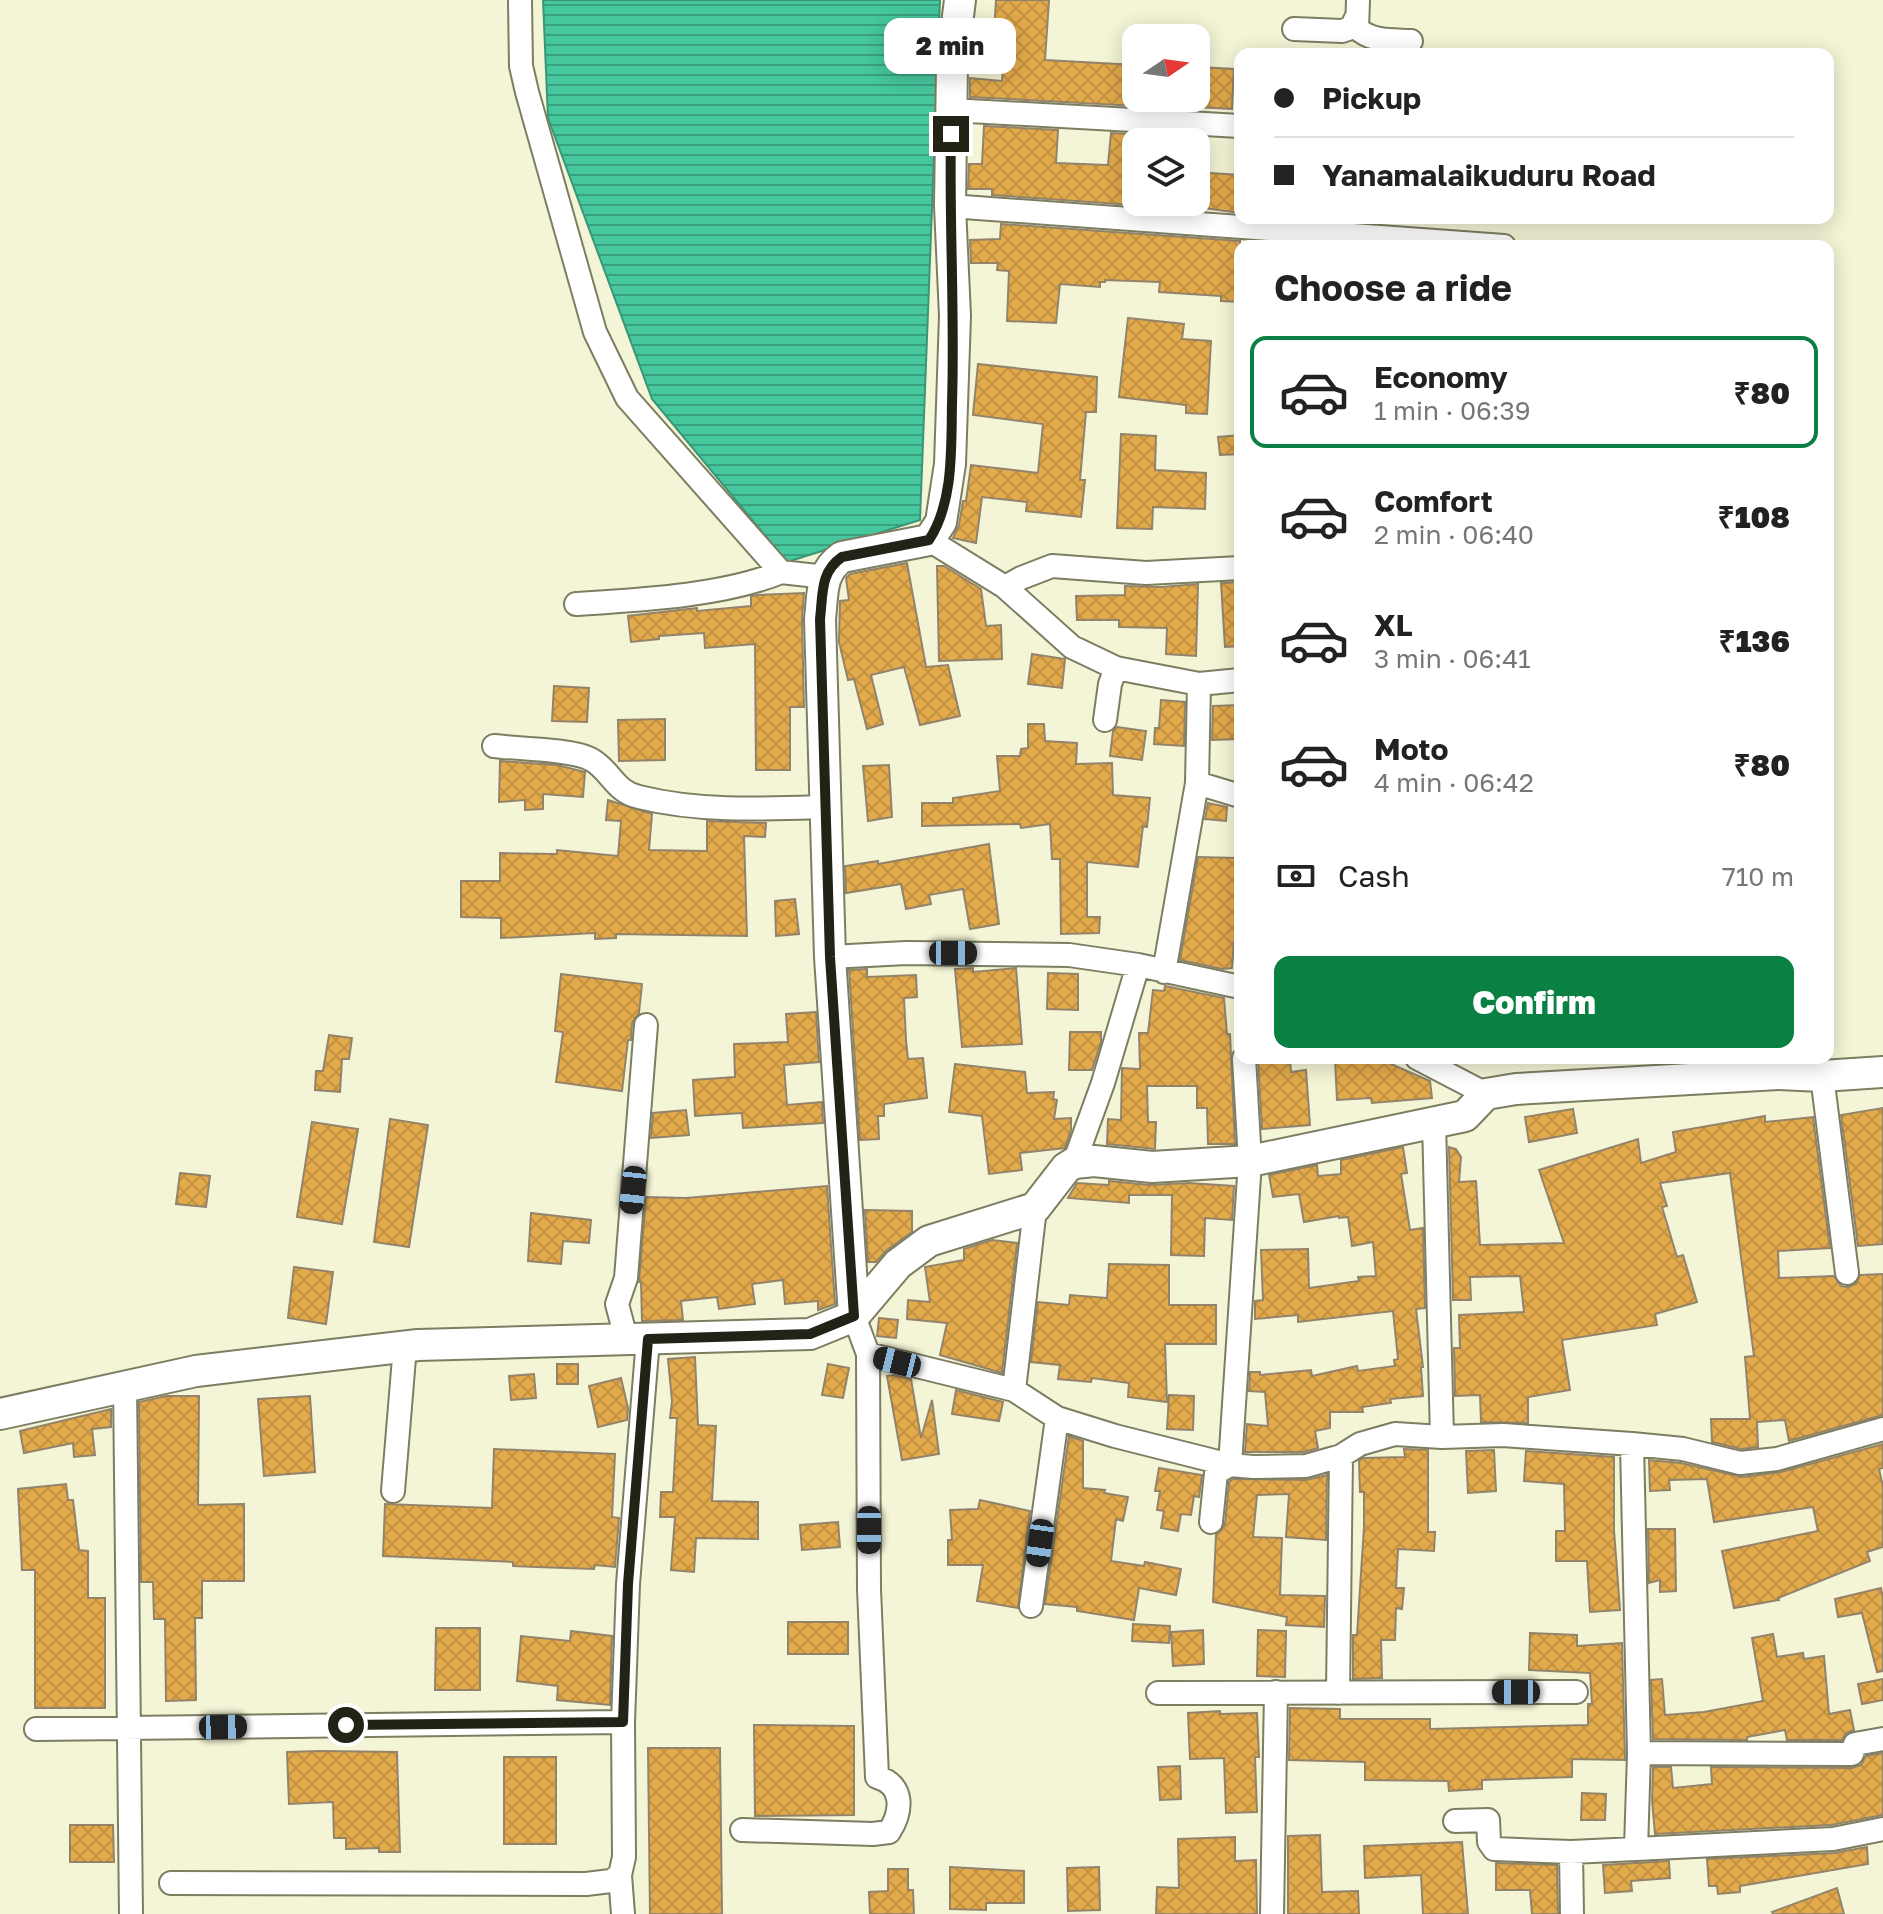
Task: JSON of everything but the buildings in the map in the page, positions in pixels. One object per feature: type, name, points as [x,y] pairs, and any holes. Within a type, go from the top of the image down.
[{"type":"main road","points":[[854,1316],[830,957],[820,619],[830,565],[842,557],[929,540],[941,522],[950,464],[955,316],[950,206],[951,110],[952,64],[960,0]]},
{"type":"main road","points":[[0,1414],[196,1371],[405,1346],[810,1334],[854,1316],[898,1264],[929,1241],[1035,1208],[1066,1168],[1074,1163],[1094,1161],[1152,1167],[1250,1161],[1465,1116],[1486,1094],[1516,1089],[1778,1074],[1822,1076],[1883,1072]]},
{"type":"street","points":[[520,0],[521,66],[595,332],[627,398],[781,572]]},
{"type":"street","points":[[1294,29],[1342,31],[1351,28],[1357,9]]},
{"type":"street","points":[[1357,9],[1357,28],[1363,34],[1378,39],[1411,41]]},
{"type":"street","points":[[951,110],[1234,126]]},
{"type":"street","points":[[950,206],[1421,240]]},
{"type":"street","points":[[929,540],[1005,587],[1072,647],[1116,668],[1199,684],[1234,681]]},
{"type":"street","points":[[1005,587],[1052,566],[1146,573],[1234,568]]},
{"type":"street","points":[[576,604],[705,591],[760,581],[781,572],[826,577]]},
{"type":"street","points":[[1105,720],[1110,684],[1116,668]]},
{"type":"street","points":[[1164,972],[1197,783],[1199,684]]},
{"type":"street","points":[[494,746],[583,755],[605,771],[623,793],[639,798],[743,809],[824,807]]},
{"type":"street","points":[[1197,783],[1234,794]]},
{"type":"street","points":[[830,957],[906,953],[1069,955],[1138,965],[1234,986]]},
{"type":"street","points":[[1074,1163],[1103,1083],[1138,965]]},
{"type":"street","points":[[623,1914],[620,1875],[624,1857],[623,1722],[637,1339],[617,1304],[626,1278],[646,1025]]},
{"type":"street","points":[[1230,1465],[1250,1161],[1244,1064]]},
{"type":"street","points":[[1428,1064],[1486,1094]]},
{"type":"street","points":[[1822,1076],[1847,1273]]},
{"type":"street","points":[[1434,1122],[1442,1437]]},
{"type":"street","points":[[1014,1390],[1035,1208]]},
{"type":"street","points":[[742,1830],[873,1834],[889,1832],[898,1818],[900,1805],[896,1790],[888,1780],[877,1777],[869,1589],[868,1354],[854,1316]]},
{"type":"street","points":[[393,1491],[405,1346]]},
{"type":"street","points":[[868,1354],[1014,1390],[1057,1418],[1230,1465],[1253,1467],[1306,1466],[1341,1456],[1360,1444],[1382,1436],[1395,1434],[1442,1437],[1503,1435],[1632,1444],[1683,1449],[1740,1463],[1777,1459],[1883,1429]]},
{"type":"street","points":[[125,1385],[131,1914]]},
{"type":"street","points":[[1031,1606],[1057,1418]]},
{"type":"street","points":[[1632,1444],[1639,1753],[1636,1849]]},
{"type":"street","points":[[1338,1693],[1341,1456]]},
{"type":"street","points":[[1211,1522],[1216,1473],[1230,1465]]},
{"type":"street","points":[[1272,1914],[1276,1692]]},
{"type":"street","points":[[1158,1693],[1576,1692]]},
{"type":"street","points":[[36,1729],[623,1722]]},
{"type":"street","points":[[1639,1753],[1802,1752],[1839,1756],[1852,1754],[1855,1744],[1883,1739]]},
{"type":"street","points":[[1455,1821],[1488,1820],[1489,1842],[1494,1849],[1571,1852],[1833,1839],[1883,1829]]},
{"type":"street","points":[[1571,1852],[1572,1914]]},
{"type":"street","points":[[171,1883],[586,1884],[611,1881],[620,1875]]},
{"type":"shaded area","points":[[543,0],[940,0],[920,520],[787,562],[652,399],[548,118]]},
{"type":"route","points":[[346,1725],[623,1722],[628,1584],[648,1339],[810,1334],[854,1316],[830,957],[820,619],[824,584],[830,565],[842,557],[929,540],[941,522],[950,464],[955,316],[950,206],[951,134]]}]
